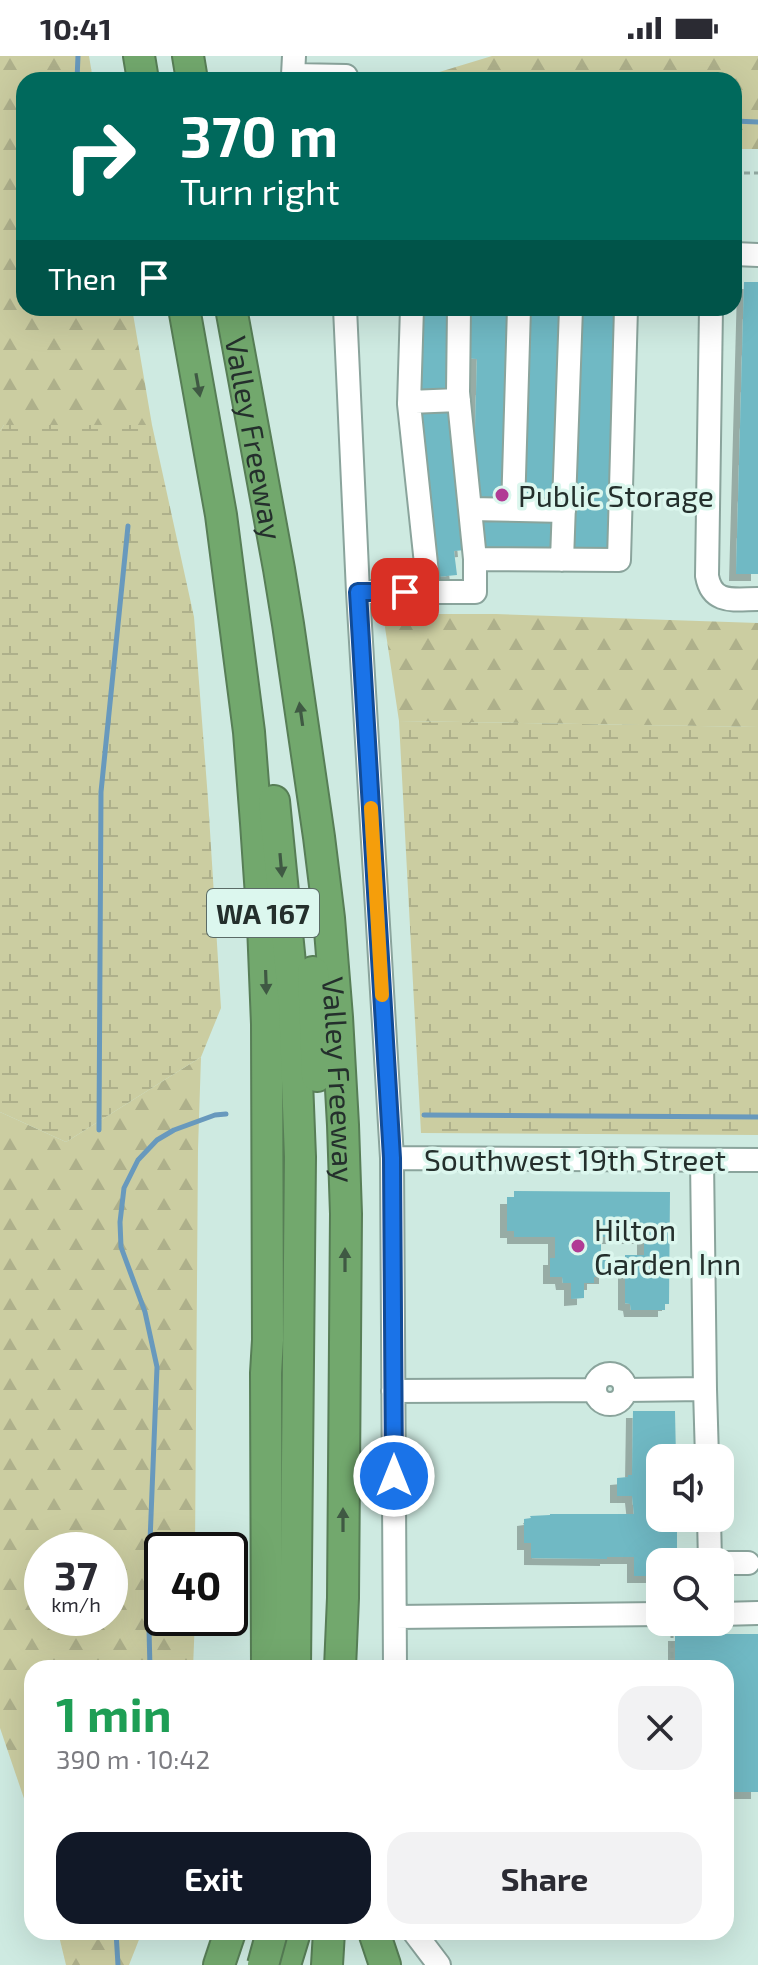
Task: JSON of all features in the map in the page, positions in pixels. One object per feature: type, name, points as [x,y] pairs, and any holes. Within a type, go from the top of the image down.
[{"type":"highway","name":"Valley Freeway","points":[[185,316],[221,515],[249,732],[263,925],[267,1055],[267,1660]]},
{"type":"highway","name":"Valley Freeway","points":[[232,316],[279,569],[329,918],[343,1125],[346,1230],[340,1660]]},
{"type":"highway","points":[[221,515],[236,538],[252,635],[279,840],[294,1004],[300,1157],[295,1660]]},
{"type":"highway","points":[[313,791],[303,869],[315,996],[317,1086],[314,1660]]},
{"type":"highway","points":[[254,1660],[258,1415],[266,1373]]},
{"type":"highway","points":[[343,1598],[353,1660]]},
{"type":"highway","points":[[219,1965],[227,1940]]},
{"type":"highway","points":[[263,1965],[270,1940]]},
{"type":"highway","points":[[272,1940],[273,1965]]},
{"type":"highway","points":[[285,1965],[293,1940]]},
{"type":"highway","points":[[327,1965],[329,1940]]},
{"type":"highway","points":[[377,1940],[385,1965]]},
{"type":"street","points":[[345,316],[358,592],[392,1158],[395,1660]]},
{"type":"street","points":[[412,316],[409,402],[429,592]]},
{"type":"street","points":[[358,592],[475,592],[475,559],[459,400],[459,316]]},
{"type":"street","points":[[513,510],[519,316]]},
{"type":"street","points":[[562,560],[571,316]]},
{"type":"street","points":[[475,559],[619,560],[626,316]]},
{"type":"street","points":[[711,316],[707,576],[715,596],[758,599]]},
{"type":"street","points":[[409,402],[459,400]]},
{"type":"street","points":[[470,509],[564,511]]},
{"type":"street","name":"Southwest 19th Street","points":[[392,1158],[758,1160]]},
{"type":"street","points":[[702,1160],[707,1444]]},
{"type":"street","points":[[393,1391],[594,1390],[597,1380],[609,1374],[619,1377],[625,1390],[705,1389]]},
{"type":"street","points":[[734,1563],[748,1563]]},
{"type":"street","points":[[734,1618],[758,1613]]},
{"type":"street","points":[[395,1617],[646,1614]]},
{"type":"street","points":[[420,1940],[439,1965]]},
{"type":"path","points":[[672,1636],[672,1660]]},
{"type":"green space","points":[[0,56],[89,56],[92,72],[16,72],[16,316],[133,316],[152,425],[4,425],[0,431]]},
{"type":"green space","points":[[492,56],[758,56],[758,149],[742,149],[742,72],[439,72]]},
{"type":"green space","points":[[4,425],[152,425],[194,617],[221,1008],[201,1057],[66,1142],[0,1112],[0,431]]},
{"type":"green space","points":[[383,614],[496,614],[758,623],[758,727],[399,721]]},
{"type":"green space","points":[[399,721],[758,727],[758,1135],[421,1133]]},
{"type":"green space","points":[[201,1057],[195,1532],[144,1532],[144,1636],[194,1636],[193,1660],[24,1660],[24,1798],[0,1728],[0,1112],[66,1142]]},
{"type":"green space","points":[[60,1940],[139,1940],[129,1965],[66,1965]]},
{"type":"building","points":[[744,282],[758,282],[758,574],[736,574]]},
{"type":"building","points":[[424,316],[454,316],[451,394],[421,393]]},
{"type":"building","points":[[466,316],[512,316],[507,503],[473,502],[477,359],[465,358]]},
{"type":"building","points":[[525,316],[563,316],[558,497],[520,495]]},
{"type":"building","points":[[577,316],[614,316],[607,549],[570,547]]},
{"type":"building","points":[[451,407],[465,550],[454,551],[457,575],[436,577],[420,410]]},
{"type":"building","points":[[484,516],[557,517],[556,547],[483,547]]},
{"type":"building","name":"Hilton Garden Inn","points":[[514,1191],[670,1192],[669,1304],[665,1304],[665,1310],[631,1310],[630,1304],[625,1303],[625,1255],[644,1255],[644,1237],[601,1237],[601,1258],[606,1258],[606,1277],[594,1277],[594,1283],[584,1283],[584,1298],[571,1299],[571,1283],[563,1283],[562,1277],[550,1277],[550,1258],[555,1258],[555,1237],[514,1237],[514,1231],[507,1231],[507,1197],[514,1197]]},
{"type":"building","points":[[633,1411],[675,1411],[676,1444],[646,1444],[646,1532],[677,1532],[677,1548],[646,1548],[646,1576],[634,1576],[634,1557],[531,1558],[531,1543],[524,1543],[524,1519],[550,1514],[634,1514],[632,1496],[617,1496],[617,1478],[632,1475]]},
{"type":"building","points":[[758,1634],[758,1792],[734,1792],[734,1660],[675,1660],[675,1636]]},
{"type":"waterway","points":[[77,72],[78,56]]},
{"type":"waterway","points":[[742,121],[758,122]]},
{"type":"waterway","points":[[99,1130],[101,792],[128,526]]},
{"type":"waterway","points":[[150,1660],[148,1591],[157,1367],[145,1312],[121,1247],[124,1188],[138,1160],[157,1140],[174,1130],[226,1114]]},
{"type":"waterway","points":[[424,1115],[758,1117]]},
{"type":"waterway","points":[[116,1940],[118,1965]]},
{"type":"slow traffic","points":[[371,808],[382,995]]},
{"type":"place","name":"Public Storage","points":[[502,495]]},
{"type":"place","name":"Hilton Garden Inn","points":[[578,1246]]},
{"type":"route","points":[[394,1476],[392,1158],[358,592],[405,592]]}]
